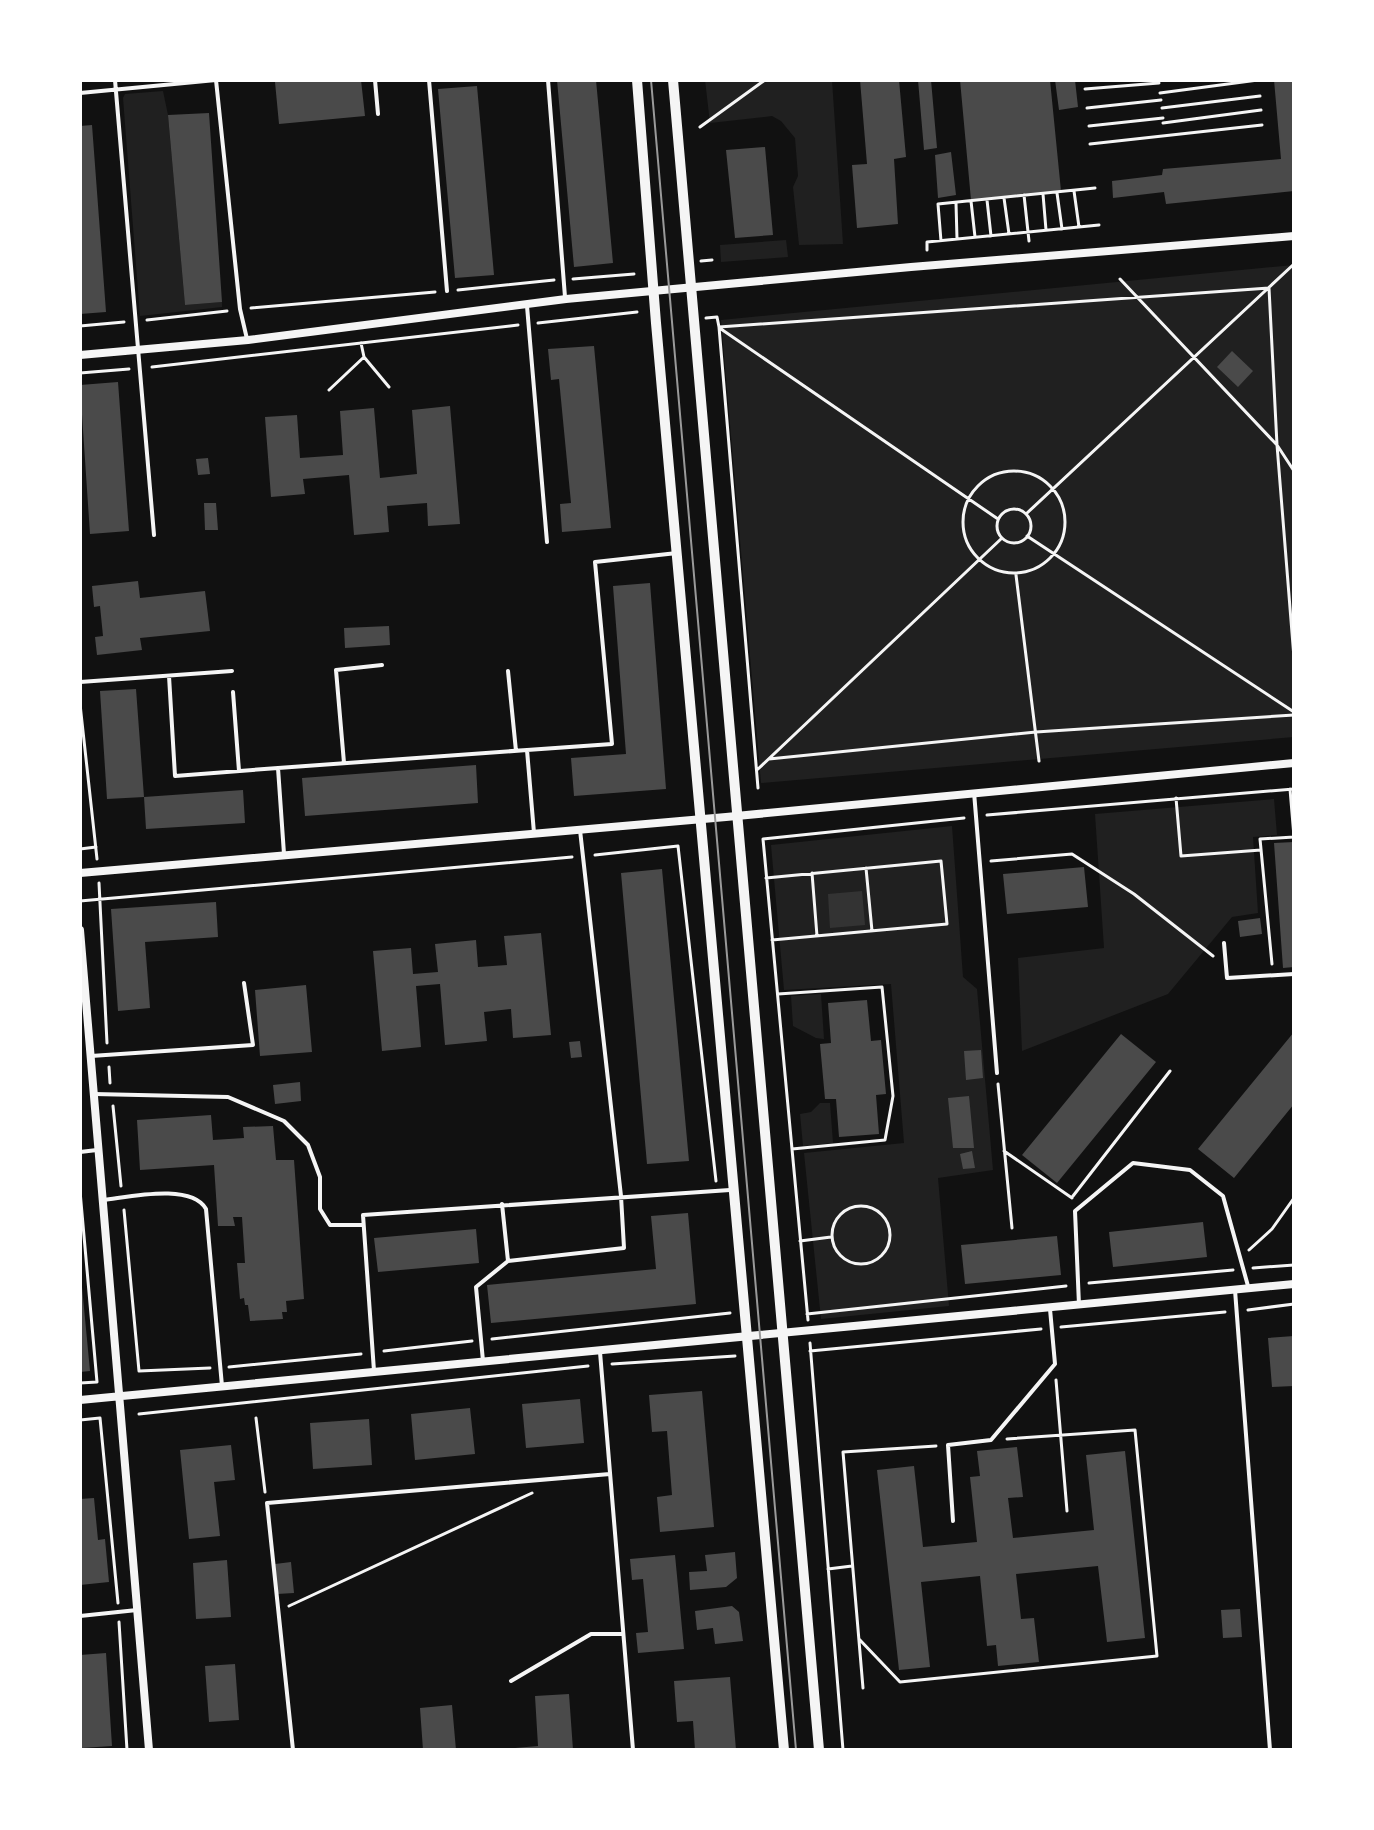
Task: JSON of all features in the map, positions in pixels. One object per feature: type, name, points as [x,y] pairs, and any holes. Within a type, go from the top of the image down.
[{"type":"street","points":[[637,80],[653,292],[784,1750]]},
{"type":"street","points":[[673,80],[819,1750]]},
{"type":"street","points":[[80,355],[248,340],[566,299],[1294,236]]},
{"type":"street","points":[[80,873],[738,816],[1294,763]]},
{"type":"street","points":[[80,930],[149,1750]]},
{"type":"street","points":[[80,1400],[1294,1284]]},
{"type":"lane","points":[[115,80],[154,535]]},
{"type":"lane","points":[[80,93],[216,80],[240,309],[248,340]]},
{"type":"lane","points":[[375,80],[378,114]]},
{"type":"lane","points":[[429,80],[447,291]]},
{"type":"lane","points":[[548,80],[566,299]]},
{"type":"lane","points":[[527,303],[547,542]]},
{"type":"lane","points":[[169,676],[175,776],[612,744],[595,562],[677,553]]},
{"type":"lane","points":[[344,763],[336,670],[382,665]]},
{"type":"lane","points":[[80,682],[232,671]]},
{"type":"lane","points":[[508,671],[516,751]]},
{"type":"lane","points":[[233,692],[239,771]]},
{"type":"lane","points":[[527,750],[534,834]]},
{"type":"lane","points":[[278,768],[284,856]]},
{"type":"lane","points":[[974,792],[997,1073]]},
{"type":"lane","points":[[483,1361],[476,1287],[508,1261],[624,1248],[621,1196],[580,830]]},
{"type":"lane","points":[[1224,943],[1227,978],[1294,974]]},
{"type":"lane","points":[[89,1056],[253,1045],[244,983]]},
{"type":"lane","points":[[92,1094],[228,1097],[284,1121],[308,1145],[320,1177],[320,1209],[330,1225],[363,1225]]},
{"type":"lane","points":[[80,1152],[97,1150]]},
{"type":"lane","points":[[1079,1305],[1075,1211],[1133,1163],[1190,1170],[1223,1196],[1249,1288]]},
{"type":"lane","points":[[374,1371],[363,1215],[734,1189]]},
{"type":"lane","points":[[101,1200],[181,1193],[202,1200],[206,1209],[222,1386]]},
{"type":"lane","points":[[502,1204],[508,1261]]},
{"type":"lane","points":[[1235,1290],[1270,1750]]},
{"type":"lane","points":[[953,1521],[948,1445],[991,1440],[1055,1364],[1050,1308]]},
{"type":"lane","points":[[599,1350],[633,1750]]},
{"type":"lane","points":[[293,1750],[267,1503],[610,1474]]},
{"type":"lane","points":[[80,1616],[137,1610]]},
{"type":"lane","points":[[511,1681],[591,1634],[623,1634]]},
{"type":"path","points":[[700,127],[765,80]]},
{"type":"path","points":[[1160,93],[1258,80]]},
{"type":"path","points":[[1085,89],[1159,83]]},
{"type":"path","points":[[1162,108],[1260,96]]},
{"type":"path","points":[[1087,108],[1161,100]]},
{"type":"path","points":[[1089,126],[1261,110]]},
{"type":"path","points":[[1090,144],[1262,125]]},
{"type":"path","points":[[941,241],[938,204],[1095,188]]},
{"type":"path","points":[[1074,190],[1079,227]]},
{"type":"path","points":[[1057,192],[1062,229]]},
{"type":"path","points":[[1043,193],[1046,230]]},
{"type":"path","points":[[1024,195],[1029,241]]},
{"type":"path","points":[[1004,197],[1009,234]]},
{"type":"path","points":[[986,198],[991,236]]},
{"type":"path","points":[[971,200],[975,237]]},
{"type":"path","points":[[956,202],[957,239]]},
{"type":"path","points":[[927,250],[927,242],[1099,225]]},
{"type":"path","points":[[690,262],[712,260]]},
{"type":"path","points":[[1026,514],[1294,264]]},
{"type":"path","points":[[80,326],[634,274]]},
{"type":"path","points":[[1120,279],[1277,445],[1294,471]]},
{"type":"path","points":[[719,327],[1269,288]]},
{"type":"path","points":[[1269,288],[1277,445],[1294,658]]},
{"type":"path","points":[[80,373],[139,369],[637,312]]},
{"type":"path","points":[[717,317],[758,788]]},
{"type":"path","points":[[719,327],[998,519]]},
{"type":"path","points":[[361,343],[364,357],[389,387]]},
{"type":"path","points":[[329,390],[364,357]]},
{"type":"path","points":[[1009,471],[1026,472],[1041,479],[1054,490],[1062,503],[1065,519],[1064,535],[1054,555],[1032,570],[1015,573],[999,571],[978,558],[966,539],[963,525],[969,497],[993,475],[1009,471]]},
{"type":"path","points":[[1008,510],[1026,514],[1030,525],[1027,536],[1014,543],[1002,538],[998,532],[998,519],[1008,510]]},
{"type":"path","points":[[1027,536],[1294,713]]},
{"type":"path","points":[[757,770],[1002,538]]},
{"type":"path","points":[[1015,573],[1039,761]]},
{"type":"path","points":[[80,704],[99,871],[107,1054],[139,1371],[373,1353],[730,1313],[737,1366]]},
{"type":"path","points":[[769,759],[1036,732],[1294,713]]},
{"type":"path","points":[[843,1750],[809,1332],[763,839],[977,816],[1292,789],[1294,837],[1260,839],[1273,975]]},
{"type":"path","points":[[1176,798],[1181,856],[1261,850]]},
{"type":"path","points":[[80,901],[678,846],[718,1191]]},
{"type":"path","points":[[80,849],[96,847]]},
{"type":"path","points":[[981,862],[1072,854],[1134,894],[1226,966]]},
{"type":"path","points":[[766,878],[941,861],[947,924],[772,940]]},
{"type":"path","points":[[866,868],[872,931]]},
{"type":"path","points":[[812,873],[817,936]]},
{"type":"path","points":[[777,994],[882,987],[893,1096],[885,1140],[792,1149]]},
{"type":"path","points":[[1004,1151],[1072,1198],[1170,1071]]},
{"type":"path","points":[[997,1073],[1012,1228]]},
{"type":"path","points":[[80,1191],[97,1382],[80,1383]]},
{"type":"path","points":[[1240,1258],[1272,1229],[1294,1198]]},
{"type":"path","points":[[860,1206],[879,1212],[890,1229],[887,1249],[873,1262],[864,1265],[846,1261],[833,1247],[831,1237],[836,1219],[851,1207],[860,1206]]},
{"type":"path","points":[[800,1241],[831,1237]]},
{"type":"path","points":[[807,1314],[1078,1284],[1294,1265]]},
{"type":"path","points":[[139,1414],[601,1365],[735,1356]]},
{"type":"path","points":[[1055,1364],[1067,1511]]},
{"type":"path","points":[[80,1420],[100,1418],[119,1612],[127,1750]]},
{"type":"path","points":[[256,1418],[267,1503]]},
{"type":"path","points":[[859,1639],[900,1682],[1157,1656],[1135,1430],[991,1440]]},
{"type":"path","points":[[863,1688],[843,1452],[948,1445]]},
{"type":"path","points":[[278,1611],[537,1491]]},
{"type":"path","points":[[828,1569],[853,1566]]},
{"type":"shaded area","points":[[705,80],[832,80],[843,244],[799,245],[793,187],[798,176],[795,138],[781,121],[772,116],[710,123]]},
{"type":"shaded area","points":[[163,91],[168,115],[185,305],[222,302],[222,307],[140,316],[123,98],[125,94]]},
{"type":"shaded area","points":[[786,240],[788,257],[721,262],[720,245]]},
{"type":"shaded area","points":[[1294,265],[1294,737],[761,783],[721,320]]},
{"type":"shaded area","points":[[1274,799],[1277,835],[1253,837],[1258,913],[1232,917],[1168,994],[1022,1051],[1018,958],[1104,948],[1095,814]]},
{"type":"shaded area","points":[[952,826],[963,977],[977,989],[993,1170],[938,1178],[949,1306],[821,1319],[804,1153],[904,1143],[891,984],[784,990],[771,845]]},
{"type":"shaded area","points":[[862,891],[865,925],[830,928],[828,894]]},
{"type":"shaded area","points":[[821,994],[824,1039],[793,1026],[791,996]]},
{"type":"shaded area","points":[[820,1103],[830,1103],[833,1143],[803,1146],[800,1114],[811,1112]]},
{"type":"building","points":[[361,80],[365,116],[279,124],[275,82]]},
{"type":"building","points":[[557,80],[596,80],[613,263],[574,267]]},
{"type":"building","points":[[860,80],[899,80],[906,157],[894,159],[898,224],[857,228],[852,165],[867,164]]},
{"type":"building","points":[[918,80],[931,80],[937,148],[924,150]]},
{"type":"building","points":[[960,80],[1050,80],[1061,191],[971,200]]},
{"type":"building","points":[[1055,80],[1075,80],[1078,107],[1059,110]]},
{"type":"building","points":[[1274,80],[1294,80],[1294,191],[1166,204],[1164,192],[1113,198],[1112,181],[1162,175],[1163,169],[1281,159]]},
{"type":"building","points":[[477,86],[494,275],[455,278],[438,89]]},
{"type":"building","points":[[209,113],[222,302],[185,305],[168,115]]},
{"type":"building","points":[[92,125],[106,312],[80,314],[80,126]]},
{"type":"building","points":[[765,147],[773,235],[735,238],[726,150]]},
{"type":"building","points":[[951,152],[956,195],[938,198],[935,155]]},
{"type":"building","points":[[594,346],[611,528],[562,532],[560,504],[571,503],[559,379],[551,380],[548,349]]},
{"type":"building","points":[[1232,351],[1253,371],[1238,387],[1217,367]]},
{"type":"building","points":[[118,382],[129,531],[90,534],[80,385]]},
{"type":"building","points":[[450,406],[460,524],[428,526],[427,503],[387,506],[389,532],[354,535],[349,475],[303,479],[305,494],[271,497],[265,417],[297,415],[300,458],[343,455],[340,411],[374,408],[380,478],[417,474],[412,410]]},
{"type":"building","points":[[208,458],[210,474],[198,475],[196,459]]},
{"type":"building","points":[[204,503],[216,503],[218,530],[205,530]]},
{"type":"building","points":[[138,581],[140,598],[205,591],[210,631],[140,638],[142,650],[97,655],[95,637],[103,636],[100,606],[94,607],[92,586]]},
{"type":"building","points":[[650,583],[666,789],[574,796],[571,758],[626,754],[613,586]]},
{"type":"building","points":[[389,626],[390,645],[345,648],[344,628]]},
{"type":"building","points":[[136,689],[144,797],[107,799],[100,691]]},
{"type":"building","points":[[476,765],[478,803],[305,816],[302,778]]},
{"type":"building","points":[[243,790],[245,823],[146,829],[144,797]]},
{"type":"building","points":[[1294,842],[1294,967],[1283,968],[1274,843]]},
{"type":"building","points":[[1084,867],[1088,907],[1007,914],[1003,874]]},
{"type":"building","points":[[662,869],[689,1161],[647,1164],[621,873]]},
{"type":"building","points":[[216,902],[218,937],[145,942],[150,1008],[118,1011],[111,909]]},
{"type":"building","points":[[1260,918],[1262,934],[1240,937],[1238,921]]},
{"type":"building","points":[[541,933],[551,1035],[513,1038],[511,1009],[484,1012],[487,1041],[445,1045],[440,984],[416,986],[421,1047],[382,1051],[373,951],[411,948],[413,974],[438,972],[435,944],[476,940],[478,967],[507,965],[504,936]]},
{"type":"building","points":[[306,985],[312,1052],[260,1056],[255,990]]},
{"type":"building","points":[[867,1000],[871,1041],[881,1040],[886,1094],[876,1095],[879,1134],[839,1137],[836,1099],[825,1099],[820,1044],[831,1043],[828,1003]]},
{"type":"building","points":[[1294,1032],[1294,1104],[1234,1178],[1198,1149]]},
{"type":"building","points":[[1121,1034],[1156,1062],[1057,1183],[1022,1155]]},
{"type":"building","points":[[580,1041],[582,1057],[571,1058],[569,1042]]},
{"type":"building","points":[[981,1050],[983,1078],[966,1080],[964,1051]]},
{"type":"building","points":[[300,1082],[301,1101],[275,1104],[273,1085]]},
{"type":"building","points":[[969,1096],[974,1148],[953,1148],[948,1098]]},
{"type":"building","points":[[211,1115],[213,1140],[244,1138],[243,1127],[273,1126],[276,1160],[294,1160],[304,1299],[286,1301],[287,1312],[282,1312],[283,1319],[250,1321],[248,1305],[245,1305],[244,1298],[240,1299],[237,1263],[245,1263],[242,1217],[233,1217],[235,1226],[218,1226],[214,1165],[140,1170],[137,1120]]},
{"type":"building","points":[[972,1151],[975,1168],[963,1169],[960,1154]]},
{"type":"building","points":[[688,1213],[696,1304],[491,1323],[487,1285],[656,1269],[651,1216]]},
{"type":"building","points":[[1203,1222],[1207,1257],[1113,1267],[1109,1232]]},
{"type":"building","points":[[476,1229],[479,1263],[378,1272],[374,1238]]},
{"type":"building","points":[[1057,1236],[1061,1275],[965,1284],[961,1245]]},
{"type":"building","points":[[80,1287],[90,1371],[80,1372]]},
{"type":"building","points":[[1294,1336],[1294,1386],[1272,1387],[1268,1338]]},
{"type":"building","points":[[702,1391],[714,1527],[660,1532],[657,1497],[672,1495],[667,1431],[652,1432],[649,1395]]},
{"type":"building","points":[[580,1399],[584,1443],[526,1448],[522,1404]]},
{"type":"building","points":[[470,1408],[475,1454],[415,1460],[411,1414]]},
{"type":"building","points":[[369,1419],[372,1465],[313,1469],[310,1423]]},
{"type":"building","points":[[231,1445],[235,1480],[214,1482],[220,1536],[189,1539],[180,1450]]},
{"type":"building","points":[[1017,1447],[1023,1497],[1008,1498],[1013,1538],[1094,1530],[1086,1455],[1125,1451],[1145,1638],[1107,1642],[1098,1566],[1016,1574],[1021,1619],[1034,1618],[1039,1662],[998,1666],[996,1645],[987,1646],[980,1576],[921,1582],[930,1667],[899,1670],[877,1470],[914,1466],[923,1547],[977,1542],[970,1477],[980,1476],[977,1451]]},
{"type":"building","points":[[94,1498],[98,1540],[105,1539],[109,1582],[80,1585],[80,1499]]},
{"type":"building","points":[[735,1552],[737,1578],[726,1587],[690,1590],[689,1572],[707,1571],[705,1555]]},
{"type":"building","points":[[675,1555],[684,1649],[638,1653],[636,1633],[648,1632],[643,1579],[632,1580],[630,1559]]},
{"type":"building","points":[[227,1560],[231,1617],[196,1619],[193,1563]]},
{"type":"building","points":[[291,1562],[294,1593],[277,1594],[275,1564]]},
{"type":"building","points":[[732,1606],[739,1612],[743,1641],[715,1644],[713,1628],[697,1630],[695,1611]]},
{"type":"building","points":[[1240,1609],[1242,1637],[1223,1638],[1221,1610]]},
{"type":"building","points":[[106,1653],[112,1746],[82,1748],[80,1655]]},
{"type":"building","points":[[235,1664],[239,1720],[209,1722],[205,1666]]},
{"type":"building","points":[[730,1677],[736,1750],[695,1750],[693,1721],[677,1722],[674,1681]]},
{"type":"building","points":[[569,1694],[573,1750],[515,1750],[538,1746],[535,1696]]},
{"type":"building","points":[[452,1705],[456,1750],[423,1750],[420,1708]]},
{"type":"tram line","points":[[651,80],[796,1750]]}]
